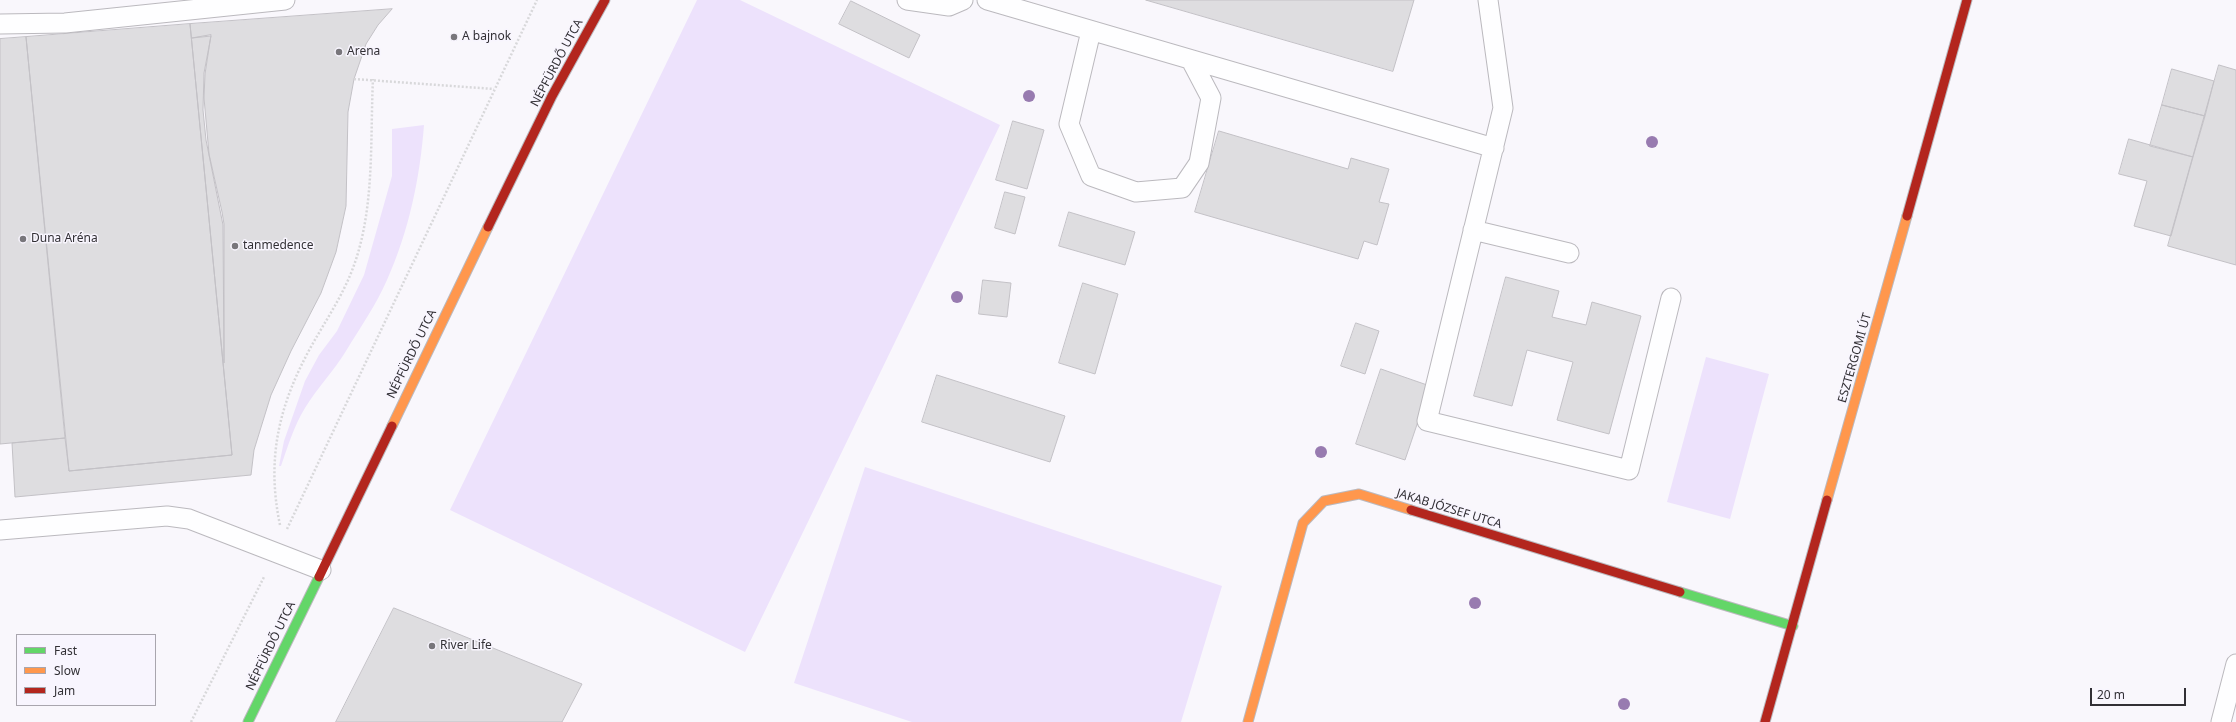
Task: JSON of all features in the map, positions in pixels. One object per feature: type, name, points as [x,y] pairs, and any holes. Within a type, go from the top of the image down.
[{"type":"street","name":"NÉPFÜRDŐ UTCA","points":[[248,722],[552,96],[605,0]]},
{"type":"street","name":"ESZTERGOMI ÚT","points":[[1765,722],[1967,0]]},
{"type":"street","name":"JAKAB JÓZSEF UTCA","points":[[1248,722],[1303,523],[1324,501],[1358,494],[1793,626]]},
{"type":"lane","points":[[0,24],[65,23],[285,0]]},
{"type":"lane","points":[[906,0],[949,6],[963,0]]},
{"type":"lane","points":[[987,0],[1494,148]]},
{"type":"lane","points":[[1488,0],[1503,108],[1427,421],[1629,470],[1671,298]]},
{"type":"lane","points":[[1091,30],[1069,124],[1091,176],[1136,192],[1182,188],[1199,163],[1211,98],[1191,60]]},
{"type":"lane","points":[[1473,230],[1569,253]]},
{"type":"lane","points":[[0,530],[167,516],[199,522],[280,545],[321,570]]},
{"type":"lane","points":[[2221,722],[2236,664]]},
{"type":"path","points":[[191,722],[280,545],[537,0]]},
{"type":"path","points":[[354,79],[373,79],[494,89]]},
{"type":"path","points":[[280,545],[273,472],[275,444],[283,411],[294,384],[311,346],[353,268],[364,232],[368,200],[373,79]]},
{"type":"shaded area","points":[[697,0],[740,0],[1000,125],[745,652],[450,510]]},
{"type":"shaded area","points":[[424,125],[420,165],[412,204],[402,243],[387,280],[373,307],[341,358],[305,408],[294,429],[281,466],[279,466],[284,441],[305,381],[319,355],[337,331],[364,275],[392,176],[392,129]]},
{"type":"shaded area","points":[[1706,357],[1769,374],[1730,519],[1667,502]]},
{"type":"shaded area","points":[[865,467],[1222,586],[1181,722],[912,722],[794,683]]},
{"type":"building","points":[[1146,0],[1414,0],[1393,71]]},
{"type":"building","points":[[851,1],[920,35],[909,58],[839,24]]},
{"type":"building","points":[[392,9],[378,25],[366,44],[354,79],[348,112],[346,206],[336,252],[321,293],[291,351],[271,395],[254,450],[251,475],[15,497],[12,443],[65,438],[69,471],[232,455],[190,24]]},
{"type":"building","points":[[190,24],[232,455],[69,471],[26,37]]},
{"type":"building","name":"Duna Aréna","points":[[26,37],[65,438],[0,444],[0,39]]},
{"type":"building","points":[[210,40],[205,74],[204,98],[209,154],[224,224],[224,363],[223,225],[206,140],[203,110],[204,73]]},
{"type":"building","points":[[2219,65],[2236,70],[2236,265],[2168,246]]},
{"type":"building","points":[[2172,69],[2214,81],[2205,116],[2162,105]]},
{"type":"building","points":[[2162,105],[2205,116],[2193,157],[2150,146]]},
{"type":"building","points":[[1013,121],[1044,130],[1027,189],[996,180]]},
{"type":"building","points":[[1219,131],[1348,169],[1351,158],[1389,169],[1379,202],[1389,204],[1377,245],[1364,241],[1358,259],[1195,212]]},
{"type":"building","points":[[2129,139],[2193,157],[2171,236],[2134,226],[2147,181],[2119,174]]},
{"type":"building","points":[[1005,192],[1025,197],[1015,234],[995,228]]},
{"type":"building","points":[[1069,212],[1135,232],[1125,265],[1059,246]]},
{"type":"building","points":[[1506,277],[1559,291],[1552,317],[1586,325],[1592,302],[1641,316],[1609,434],[1557,420],[1573,362],[1527,350],[1512,406],[1474,396]]},
{"type":"building","points":[[983,280],[1011,283],[1007,317],[979,314]]},
{"type":"building","points":[[1083,283],[1118,294],[1095,374],[1059,363]]},
{"type":"building","points":[[1356,323],[1379,331],[1365,374],[1341,366]]},
{"type":"building","points":[[1381,369],[1430,386],[1405,460],[1356,444]]},
{"type":"building","points":[[937,375],[1065,416],[1050,462],[922,422]]},
{"type":"building","name":"River Life","points":[[394,608],[582,684],[562,722],[336,722]]},
{"type":"traffic: fast","points":[[248,722],[319,577]]},
{"type":"traffic: fast","points":[[1680,592],[1793,626]]},
{"type":"traffic: slow","points":[[1827,500],[1907,216]]},
{"type":"traffic: slow","points":[[392,426],[488,227]]},
{"type":"traffic: slow","points":[[1248,722],[1303,523],[1324,501],[1359,494],[1411,510]]},
{"type":"traffic: jam","points":[[488,227],[552,96],[605,0]]},
{"type":"traffic: jam","points":[[1907,216],[1967,0]]},
{"type":"traffic: jam","points":[[319,577],[392,426]]},
{"type":"traffic: jam","points":[[1765,722],[1827,500]]},
{"type":"traffic: jam","points":[[1411,510],[1680,592]]},
{"type":"place","name":"A bajnok","points":[[454,37]]},
{"type":"place","name":"Arena","points":[[339,52]]},
{"type":"place","name":"Duna Aréna","points":[[23,239]]},
{"type":"place","name":"tanmedence","points":[[235,246]]},
{"type":"place","name":"River Life","points":[[432,646]]}]
